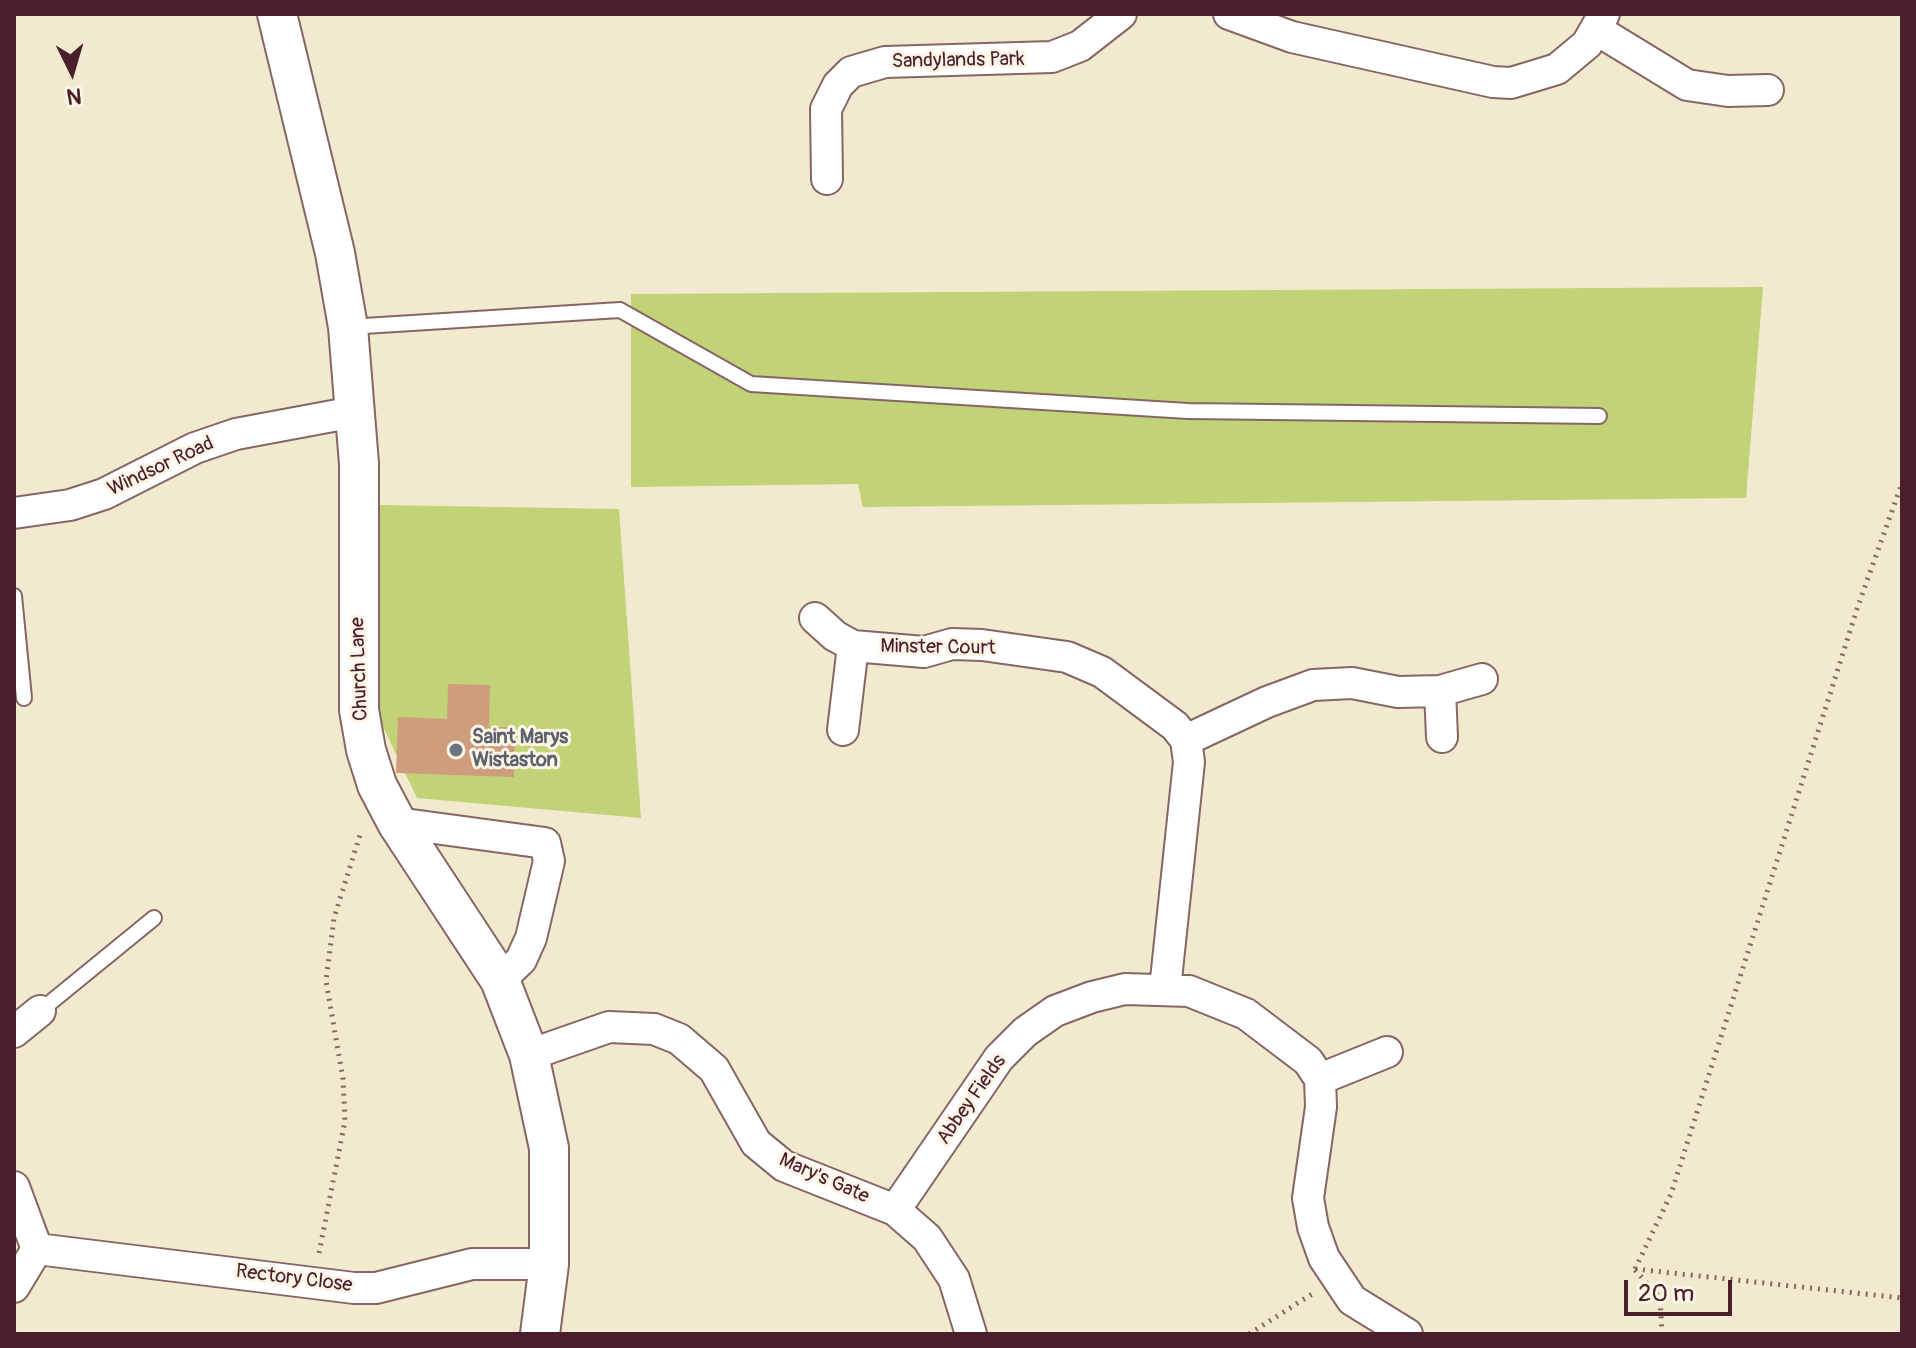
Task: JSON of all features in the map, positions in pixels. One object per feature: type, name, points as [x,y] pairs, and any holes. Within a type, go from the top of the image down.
[{"type":"street","name":"Church Lane","points":[[277,14],[335,253],[348,327],[359,464],[359,710],[377,785],[397,823],[500,980],[529,1055],[541,1098],[549,1148],[549,1264],[540,1334]]},
{"type":"street","name":"Sandylands Park","points":[[827,179],[826,109],[838,85],[851,72],[885,62],[1052,57],[1080,46],[1121,14]]},
{"type":"street","points":[[1229,14],[1292,37],[1493,82],[1529,80],[1557,69],[1587,44],[1601,22],[1687,85],[1728,91],[1768,90]]},
{"type":"street","name":"Windsor Road","points":[[14,513],[70,505],[104,494],[195,448],[236,434],[354,412]]},
{"type":"street","name":"Minster Court","points":[[815,618],[835,636],[853,646],[924,652],[952,644],[982,645],[1067,657],[1102,672],[1141,699],[1175,726],[1186,740]]},
{"type":"street","name":"Minster Court","points":[[843,730],[853,646]]},
{"type":"street","points":[[1165,989],[1187,803],[1186,740],[1267,702],[1313,685],[1352,683],[1398,692],[1440,691],[1482,679]]},
{"type":"street","points":[[1440,691],[1442,737]]},
{"type":"street","points":[[397,823],[545,843],[549,861],[531,938],[521,960],[500,980]]},
{"type":"street","name":"Abbey Fields","points":[[895,1210],[999,1058],[1025,1032],[1055,1011],[1092,997],[1125,989],[1165,989],[1214,998],[1246,1014],[1308,1061],[1320,1079]]},
{"type":"street","points":[[14,1032],[40,1011]]},
{"type":"street","name":"Mary's Gate","points":[[529,1055],[609,1027],[654,1029],[679,1039],[714,1069],[756,1143],[774,1158],[784,1166],[895,1210],[927,1238],[942,1257],[964,1304],[971,1334]]},
{"type":"street","points":[[1387,1052],[1320,1079],[1321,1107],[1308,1198],[1324,1258],[1336,1279],[1352,1300],[1407,1334]]},
{"type":"street","points":[[14,1187],[37,1249],[14,1287]]},
{"type":"street","name":"Rectory Close","points":[[37,1249],[376,1288],[472,1264],[549,1264]]},
{"type":"lane","points":[[348,327],[620,310],[751,384],[1188,411],[1599,416]]},
{"type":"lane","points":[[14,596],[24,698]]},
{"type":"lane","points":[[40,1011],[154,918]]},
{"type":"path","points":[[1635,1269],[1671,1194],[1858,606],[1902,483]]},
{"type":"path","points":[[313,1282],[345,1121],[343,1079],[326,981],[334,918],[377,785]]},
{"type":"path","points":[[1635,1269],[1902,1298]]},
{"type":"path","points":[[1635,1269],[1660,1298],[1662,1334]]},
{"type":"path","points":[[1249,1334],[1336,1279]]},
{"type":"green space","points":[[1763,287],[1746,498],[863,507],[858,484],[631,487],[631,294]]},
{"type":"green space","points":[[380,505],[619,509],[641,818],[417,798],[373,706]]},
{"type":"building","name":"Saint Marys Wistaston","points":[[448,684],[490,685],[489,727],[515,727],[514,777],[396,773],[398,717],[447,719]]},
{"type":"place","name":"Saint Marys Wistaston","points":[[456,750]]}]
